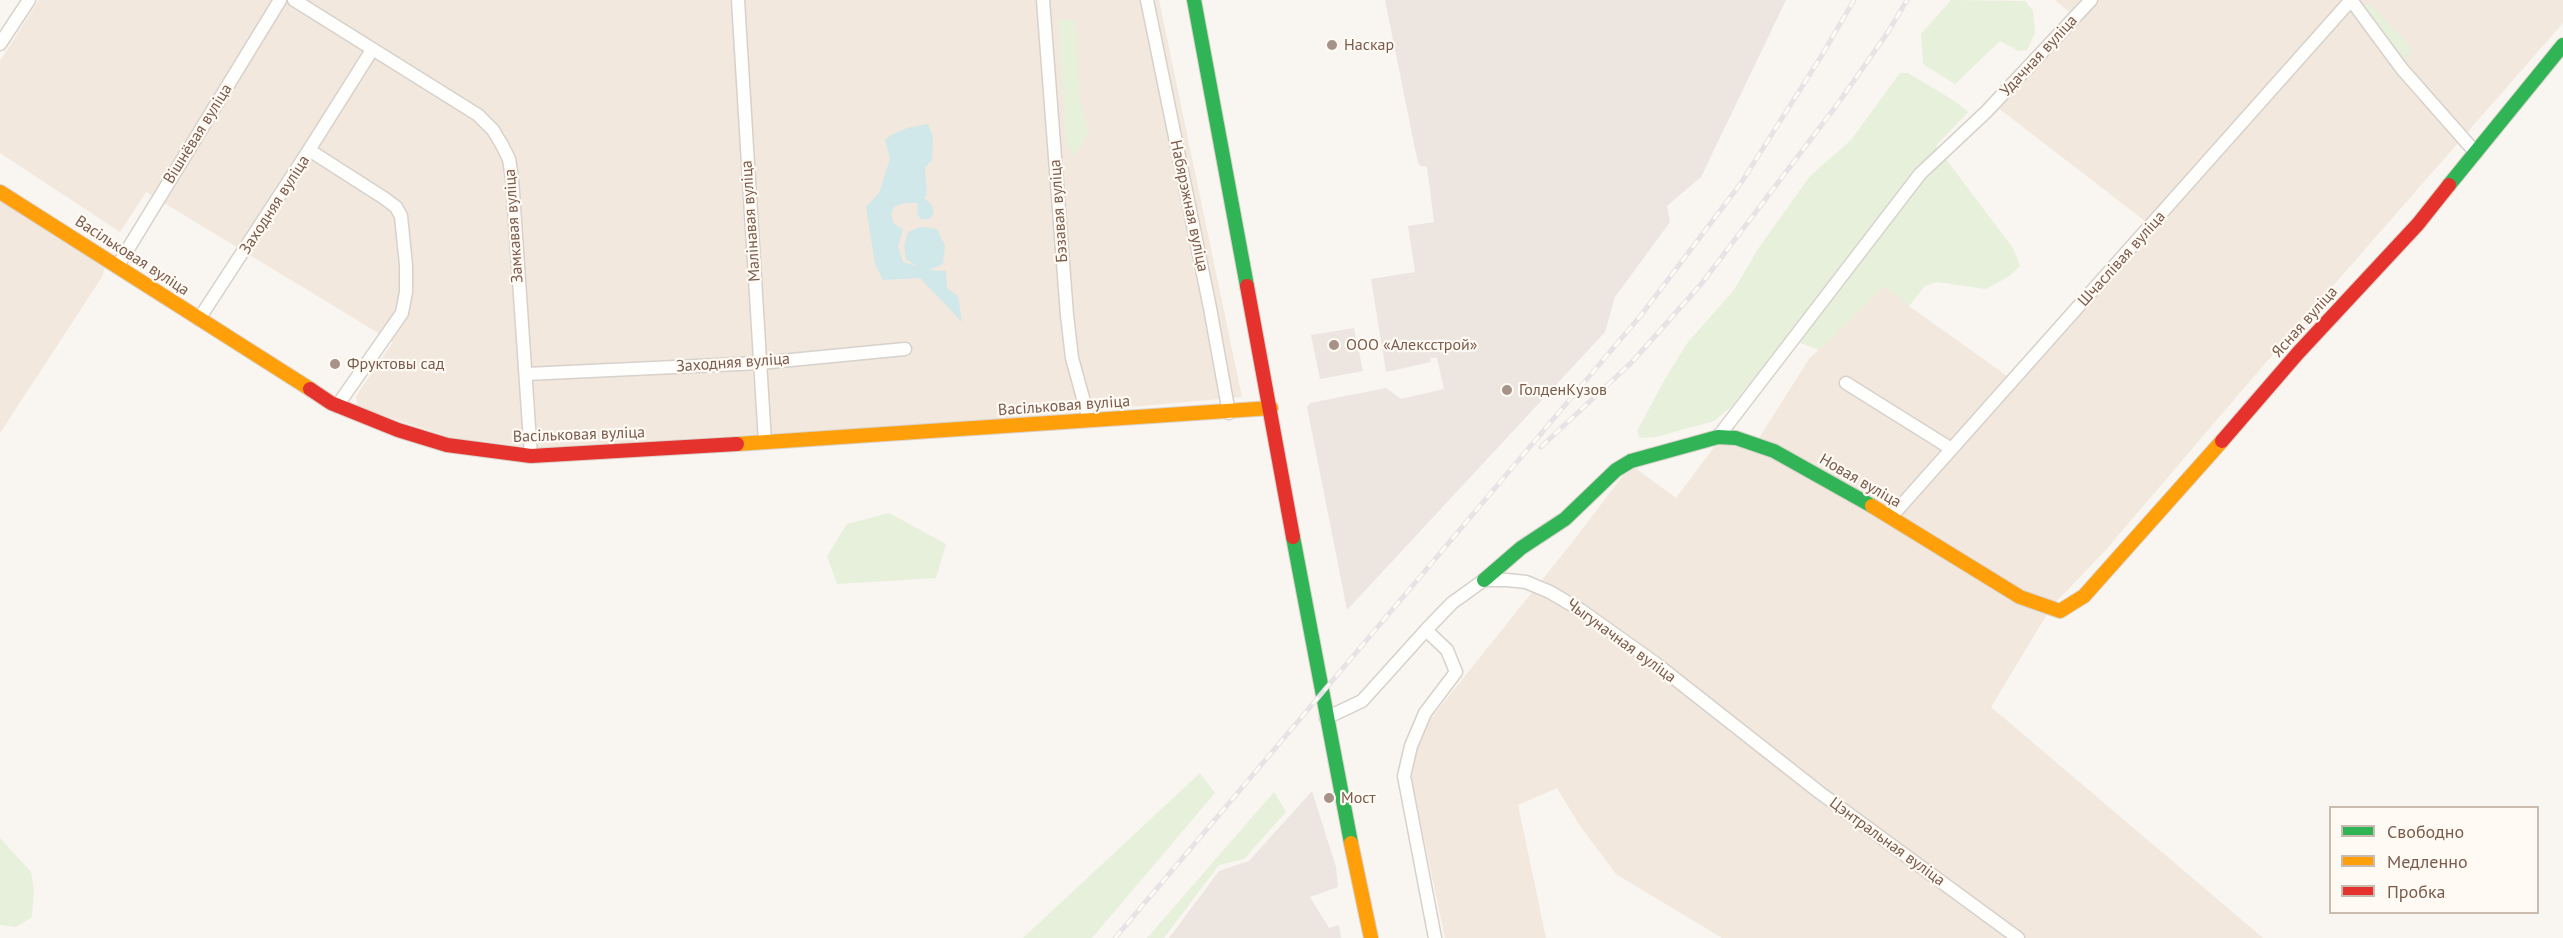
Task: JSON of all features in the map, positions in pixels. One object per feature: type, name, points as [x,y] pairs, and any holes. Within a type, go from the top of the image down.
[{"type":"street","points":[[0,44],[29,0]]},
{"type":"street","name":"Вішнёвая вуліца","points":[[117,267],[280,0]]},
{"type":"street","name":"Замкавая вуліца","points":[[294,0],[478,116],[493,130],[502,145],[509,159],[512,178],[531,456]]},
{"type":"street","name":"Малінавая вуліца","points":[[738,0],[765,442]]},
{"type":"street","name":"Бэзавая вуліца","points":[[1042,0],[1067,315],[1072,358],[1089,420]]},
{"type":"street","name":"Набярэжная вуліца","points":[[1148,0],[1229,412]]},
{"type":"street","points":[[1194,0],[1271,408],[1326,718],[1371,938]]},
{"type":"street","name":"Удачная вуліца","points":[[1718,437],[1920,174],[1986,112],[2091,0]]},
{"type":"street","points":[[2351,0],[2402,69],[2476,153]]},
{"type":"street","name":"Шчаслівая вуліца","points":[[1891,517],[2351,0]]},
{"type":"street","name":"Ясная вуліца","points":[[2060,611],[2084,596],[2182,488],[2298,353],[2418,224],[2563,45]]},
{"type":"street","points":[[309,150],[372,50]]},
{"type":"street","name":"Заходняя вуліца","points":[[199,319],[309,150],[384,198],[396,207],[401,216],[406,265],[406,292],[402,313],[337,406]]},
{"type":"street","name":"Васільковая вуліца","points":[[0,192],[337,406],[398,430],[447,445],[531,456],[1271,408]]},
{"type":"street","name":"Заходняя вуліца","points":[[526,374],[760,363],[904,349]]},
{"type":"street","points":[[1846,384],[1950,448]]},
{"type":"street","name":"Новая вуліца","points":[[1484,580],[1521,548],[1565,519],[1616,470],[1631,461],[1718,437],[1736,438],[1774,451],[1891,517],[2020,597],[2060,611]]},
{"type":"street","points":[[1326,718],[1362,701],[1452,603],[1484,580]]},
{"type":"street","name":"Чыгуначная вуліца","points":[[1484,580],[1526,582],[1574,606],[1655,663],[1756,744]]},
{"type":"street","points":[[1426,630],[1447,650],[1456,672],[1425,714],[1411,746],[1404,776],[1435,938]]},
{"type":"street","name":"Цэнтральная вуліца","points":[[1756,744],[2018,938]]},
{"type":"shaded area","points":[[39,0],[1159,0],[1242,397],[973,421],[536,448],[449,437],[358,407],[356,396],[393,342],[146,192],[120,232],[0,153],[0,61]]},
{"type":"shaded area","points":[[1385,0],[1786,0],[1701,177],[1667,206],[1670,222],[1615,297],[1605,332],[1347,610],[1307,407],[1310,403],[1386,388],[1401,399],[1444,389],[1437,358],[1430,358],[1431,362],[1386,372],[1371,279],[1415,272],[1408,226],[1434,222],[1427,167],[1419,165]]},
{"type":"shaded area","points":[[2055,0],[2563,0],[2563,23],[2256,374],[2104,552],[2052,606],[1991,707],[2263,938],[1722,938],[1616,874],[1580,826],[1557,788],[1518,805],[1546,938],[1445,938],[1412,783],[1412,762],[1424,727],[1631,465],[1676,498],[1721,438],[1754,446],[1809,359],[1885,285],[1909,306],[2017,383],[2154,228],[1997,107],[2077,19]]},
{"type":"shaded area","points":[[0,200],[105,267],[102,277],[0,433]]},
{"type":"shaded area","points":[[1354,328],[1363,371],[1320,379],[1311,335]]},
{"type":"shaded area","points":[[1312,791],[1336,867],[1338,887],[1310,897],[1329,928],[1339,925],[1341,938],[1169,938],[1219,871],[1249,861]]},
{"type":"green space","points":[[1951,0],[2025,1],[2033,11],[2035,33],[2027,50],[2019,51],[2000,41],[1955,84],[1923,64],[1921,34]]},
{"type":"green space","points":[[2369,3],[2413,49],[2404,61],[2363,7]]},
{"type":"green space","points":[[1058,20],[1075,20],[1080,102],[1089,130],[1074,157],[1066,142]]},
{"type":"green space","points":[[1900,73],[1908,73],[1956,102],[1968,112],[1936,146],[2013,248],[2020,266],[2008,277],[1986,289],[1937,282],[1925,286],[1909,306],[1884,286],[1819,350],[1796,341],[1785,340],[1731,407],[1714,421],[1656,437],[1640,438],[1637,431],[1688,342],[1734,290],[1758,249],[1810,176],[1851,140]]},
{"type":"green space","points":[[889,513],[946,544],[936,578],[837,584],[827,556],[847,524]]},
{"type":"green space","points":[[1200,773],[1215,793],[1092,938],[1023,938]]},
{"type":"green space","points":[[1274,792],[1286,812],[1244,859],[1219,865],[1164,938],[1147,938]]},
{"type":"green space","points":[[0,838],[31,872],[34,890],[32,917],[16,927],[0,925]]},
{"type":"water","points":[[928,124],[933,137],[932,160],[925,168],[927,194],[924,198],[931,204],[934,213],[929,219],[921,220],[917,213],[918,203],[905,203],[894,207],[891,215],[894,224],[903,229],[898,247],[903,262],[917,266],[906,259],[904,245],[908,232],[920,227],[937,229],[945,246],[943,264],[929,270],[946,271],[947,288],[958,296],[962,322],[920,278],[883,280],[875,264],[866,207],[879,193],[890,159],[885,140],[907,128]]},
{"type":"railway","points":[[1115,938],[1642,314],[1741,183],[1854,0]]},
{"type":"railway","points":[[1541,447],[1633,361],[1702,283],[1839,102],[1888,32],[1907,0]]},
{"type":"traffic: fast","points":[[1194,0],[1247,286]]},
{"type":"traffic: fast","points":[[2449,185],[2563,45]]},
{"type":"traffic: fast","points":[[1484,580],[1521,548],[1565,519],[1616,470],[1631,461],[1718,437],[1736,438],[1774,451],[1872,506]]},
{"type":"traffic: fast","points":[[1293,537],[1351,843]]},
{"type":"traffic: slow","points":[[0,192],[310,389]]},
{"type":"traffic: slow","points":[[737,444],[1271,408]]},
{"type":"traffic: slow","points":[[1872,506],[2020,597],[2060,611],[2084,596],[2222,441]]},
{"type":"traffic: slow","points":[[1351,843],[1371,938]]},
{"type":"traffic: jam","points":[[2222,441],[2298,353],[2418,224],[2449,185]]},
{"type":"traffic: jam","points":[[1247,286],[1293,537]]},
{"type":"traffic: jam","points":[[310,389],[331,403],[398,430],[447,445],[531,456],[737,444]]},
{"type":"place","name":"Наскар","points":[[1332,45]]},
{"type":"place","name":"ООО «Алексстрой»","points":[[1334,345]]},
{"type":"place","name":"Фруктовы сад","points":[[335,364]]},
{"type":"place","name":"ГолденКузов","points":[[1507,390]]},
{"type":"place","name":"Мост","points":[[1329,798]]}]
